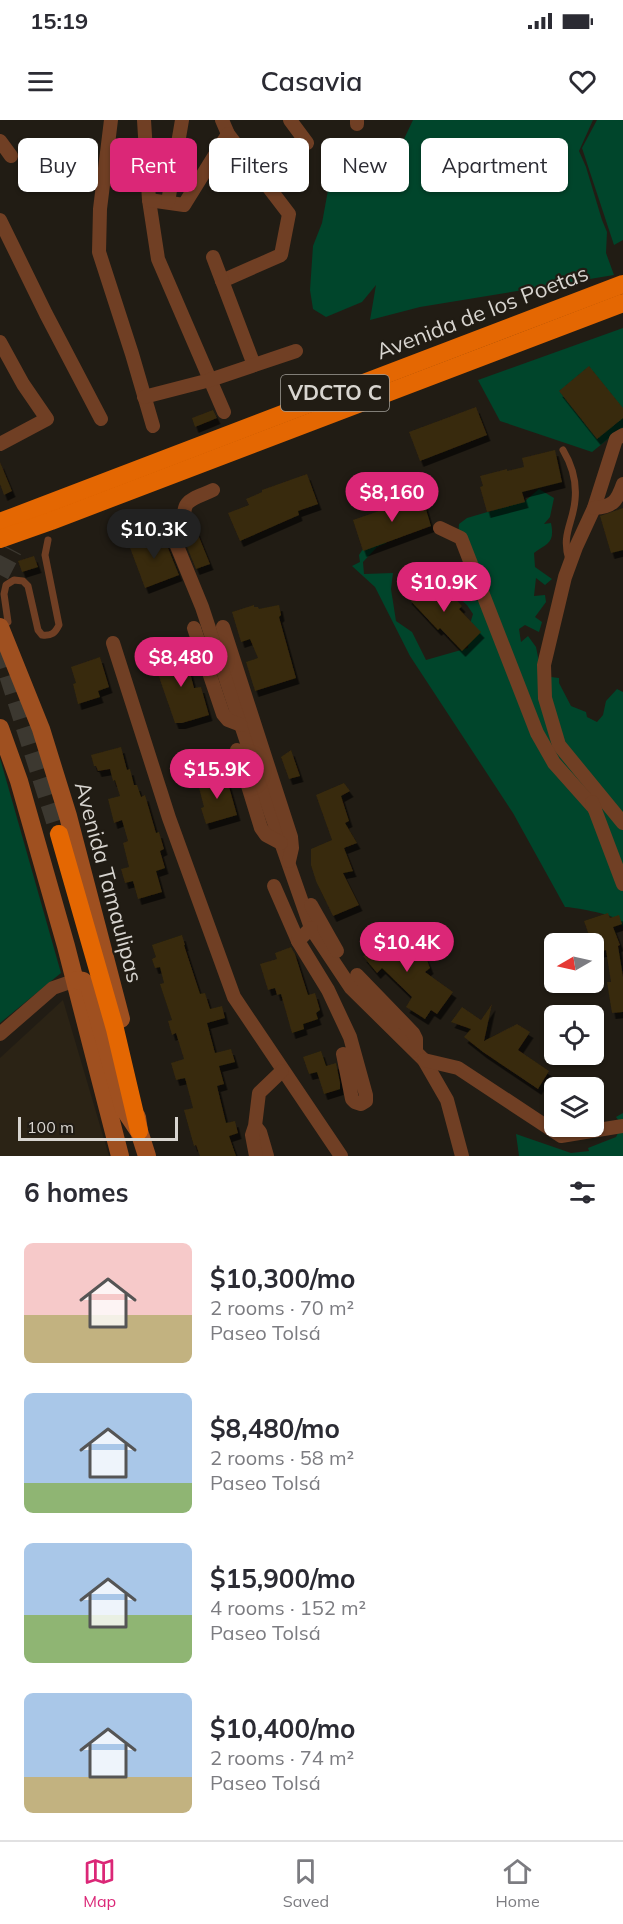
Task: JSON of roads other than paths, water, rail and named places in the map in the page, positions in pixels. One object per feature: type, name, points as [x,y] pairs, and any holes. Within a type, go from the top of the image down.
[{"type":"highway","name":"Avenida de los Poetas","points":[[0,522],[55,499],[620,295]]},
{"type":"highway","name":"Avenida de los Poetas","points":[[6,545],[51,521],[620,295]]},
{"type":"highway","points":[[59,834],[115,1029],[139,1131]]},
{"type":"street","points":[[111,120],[100,209],[99,252],[153,426]]},
{"type":"street","points":[[144,120],[149,200],[158,259],[224,412]]},
{"type":"street","points":[[168,202],[182,120]]},
{"type":"street","points":[[222,120],[228,134],[289,214],[281,255],[222,281]]},
{"type":"street","points":[[290,120],[304,138]]},
{"type":"street","points":[[149,200],[184,205],[228,134]]},
{"type":"street","points":[[0,141],[10,156]]},
{"type":"street","points":[[0,220],[101,419]]},
{"type":"street","points":[[213,257],[254,365]]},
{"type":"street","points":[[0,342],[23,384],[47,419],[0,444]]},
{"type":"street","points":[[144,397],[210,380],[296,351]]},
{"type":"street","points":[[623,435],[616,439],[594,508],[570,563],[544,664],[545,698],[559,745],[623,823]]},
{"type":"street","points":[[594,508],[604,508],[611,504],[619,496],[623,484]]},
{"type":"street","points":[[213,490],[187,503],[183,512],[186,524],[170,529],[202,607],[311,928],[350,976]]},
{"type":"street","points":[[440,528],[461,538],[537,733],[554,763],[595,809]]},
{"type":"street","name":"Avenida Tamaulipas","points":[[0,627],[42,729],[68,816],[128,1048],[139,1131],[147,1156]]},
{"type":"street","points":[[223,627],[291,837],[292,848],[288,863]]},
{"type":"street","points":[[194,628],[223,714],[228,720],[241,725]]},
{"type":"street","points":[[113,643],[169,818],[234,997],[341,1156]]},
{"type":"street","points":[[0,728],[19,782],[76,980],[120,1156]]},
{"type":"street","points":[[237,750],[261,828],[266,835],[281,843]]},
{"type":"street","points":[[579,769],[623,884]]},
{"type":"street","points":[[298,874],[315,914],[350,976],[351,988],[420,1056],[447,1100],[462,1156]]},
{"type":"street","points":[[274,886],[298,941],[328,990],[350,1037],[366,1095],[366,1101],[361,1104],[352,1099],[343,1054]]},
{"type":"street","points":[[298,941],[311,928]]},
{"type":"street","points":[[0,1034],[53,988],[76,980],[83,981],[89,986],[124,1109],[139,1131]]},
{"type":"street","points":[[420,1056],[458,1068],[561,1136],[623,1126]]},
{"type":"street","points":[[256,1156],[252,1135],[259,1093],[282,1071]]},
{"type":"street","points":[[255,1126],[260,1132],[267,1156]]},
{"type":"lane","points":[[563,450],[572,469],[575,488],[575,500],[565,539],[570,563]]},
{"type":"lane","points":[[0,627],[9,622],[4,594],[6,585],[14,580],[23,581],[28,586],[38,630],[42,635],[50,636],[59,625],[45,555],[48,540]]},
{"type":"tunnel","points":[[0,575],[13,550]]},
{"type":"tunnel","points":[[0,650],[59,834]]}]
